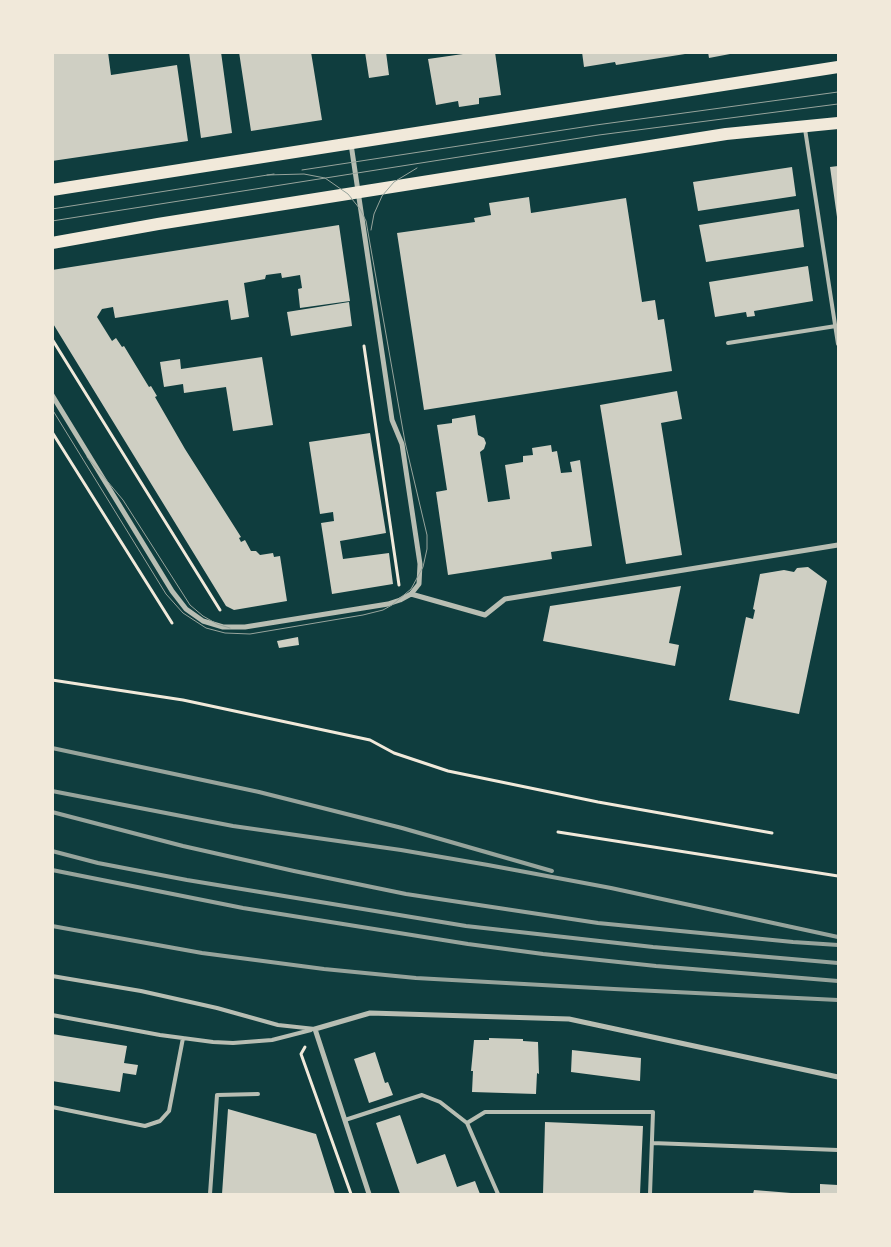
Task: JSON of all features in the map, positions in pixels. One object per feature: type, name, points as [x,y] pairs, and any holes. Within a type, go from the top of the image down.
[{"type":"main road","points":[[52,190],[838,67]]},
{"type":"main road","points":[[52,243],[726,134],[838,123]]},
{"type":"street","points":[[52,395],[172,591],[186,609],[203,621],[223,627],[245,627],[388,604],[411,594],[416,589],[420,578],[420,564],[402,444],[392,420],[351,144]]},
{"type":"street","points":[[411,594],[485,615],[505,599],[838,545]]},
{"type":"street","points":[[369,1194],[315,1029],[370,1013],[569,1019],[838,1077]]},
{"type":"lane","points":[[804,126],[838,344]]},
{"type":"lane","points":[[728,343],[836,326]]},
{"type":"lane","points":[[52,976],[217,1008],[278,1025],[315,1029]]},
{"type":"lane","points":[[52,1015],[213,1042],[233,1043],[272,1040],[315,1029]]},
{"type":"lane","points":[[52,1107],[145,1126],[160,1121],[169,1111],[183,1038]]},
{"type":"lane","points":[[210,1194],[218,1095],[258,1094]]},
{"type":"lane","points":[[345,1120],[422,1095],[440,1102],[467,1123],[498,1194]]},
{"type":"lane","points":[[467,1123],[485,1112],[653,1112],[650,1194]]},
{"type":"lane","points":[[652,1142],[838,1150]]},
{"type":"path","points":[[52,339],[223,614]]},
{"type":"path","points":[[364,344],[399,586]]},
{"type":"path","points":[[52,432],[172,623]]},
{"type":"path","points":[[52,680],[192,702],[370,740],[394,753],[448,771],[598,802],[772,833]]},
{"type":"path","points":[[558,832],[838,876]]},
{"type":"path","points":[[315,1029],[301,1054],[351,1194]]},
{"type":"building","points":[[52,52],[108,52],[111,75],[177,65],[188,141],[52,161]]},
{"type":"building","points":[[189,52],[221,52],[232,133],[201,138]]},
{"type":"building","points":[[239,52],[311,52],[322,120],[251,131]]},
{"type":"building","points":[[365,52],[386,52],[389,75],[369,78]]},
{"type":"building","points":[[477,52],[495,52],[501,95],[479,98],[479,104],[459,107],[458,101],[436,105],[428,59]]},
{"type":"building","points":[[582,52],[685,52],[685,54],[616,65],[615,62],[584,67]]},
{"type":"building","points":[[708,52],[730,52],[730,54],[709,58]]},
{"type":"building","points":[[838,166],[838,217],[837,217],[830,167]]},
{"type":"building","points":[[792,167],[796,196],[698,211],[693,182]]},
{"type":"building","points":[[529,197],[531,213],[626,198],[642,302],[655,300],[658,320],[664,319],[672,371],[424,410],[397,233],[475,222],[474,218],[491,215],[489,203]]},
{"type":"building","points":[[799,209],[804,247],[706,262],[699,225]]},
{"type":"building","points":[[339,225],[350,301],[300,308],[298,289],[302,288],[300,275],[282,278],[281,273],[266,275],[265,279],[244,283],[249,317],[231,320],[228,300],[115,318],[113,307],[102,309],[97,317],[112,341],[116,338],[122,347],[124,346],[149,387],[151,386],[157,396],[155,397],[185,449],[241,537],[239,538],[241,542],[245,540],[251,551],[256,551],[260,555],[273,553],[274,557],[280,556],[287,601],[234,610],[226,606],[52,322],[52,270]]},
{"type":"building","points":[[808,266],[813,301],[754,311],[755,316],[747,317],[746,312],[715,317],[709,282]]},
{"type":"building","points":[[349,302],[352,326],[291,336],[287,312]]},
{"type":"building","points":[[262,357],[273,425],[233,431],[226,387],[184,393],[183,384],[164,387],[160,362],[180,359],[181,369]]},
{"type":"building","points":[[677,391],[682,419],[661,423],[682,555],[626,564],[600,405]]},
{"type":"building","points":[[475,415],[478,435],[484,438],[486,443],[484,449],[480,452],[488,502],[510,499],[505,465],[523,462],[523,456],[533,455],[532,448],[551,445],[552,452],[557,451],[561,473],[572,472],[570,462],[580,460],[592,546],[551,552],[552,559],[448,575],[436,492],[447,490],[437,425],[452,423],[452,419]]},
{"type":"building","points":[[370,433],[386,533],[340,541],[343,559],[389,553],[393,584],[332,594],[321,523],[334,521],[333,512],[320,514],[309,442]]},
{"type":"building","points":[[808,567],[827,581],[799,714],[729,700],[746,617],[753,619],[755,610],[753,609],[760,574],[784,570],[794,572],[797,568]]},
{"type":"building","points":[[681,586],[669,643],[679,645],[675,666],[543,641],[550,606]]},
{"type":"building","points":[[298,637],[299,645],[279,648],[277,641]]},
{"type":"building","points":[[52,1034],[127,1046],[124,1063],[138,1065],[136,1075],[123,1073],[120,1092],[52,1081]]},
{"type":"building","points":[[489,1038],[523,1039],[523,1041],[538,1042],[539,1074],[537,1073],[536,1094],[472,1092],[473,1071],[471,1071],[474,1040],[489,1040]]},
{"type":"building","points":[[572,1050],[641,1058],[640,1081],[571,1072]]},
{"type":"building","points":[[375,1052],[385,1083],[388,1082],[393,1095],[369,1103],[354,1059]]},
{"type":"building","points":[[228,1109],[316,1134],[335,1194],[222,1194]]},
{"type":"building","points":[[400,1115],[417,1164],[445,1154],[457,1187],[475,1181],[480,1194],[400,1194],[376,1123]]},
{"type":"building","points":[[545,1122],[643,1126],[640,1194],[543,1194]]},
{"type":"building","points":[[820,1184],[838,1185],[838,1194],[820,1194]]},
{"type":"building","points":[[754,1190],[791,1193],[791,1194],[753,1194]]},
{"type":"tram line","points":[[302,170],[596,125],[838,92]]},
{"type":"tram line","points":[[52,221],[599,135],[838,104]]},
{"type":"tram line","points":[[371,230],[374,214],[382,196],[394,182],[417,168]]},
{"type":"tram line","points":[[52,209],[274,174]]},
{"type":"tram line","points":[[52,409],[166,594],[183,613],[206,628],[225,633],[250,634],[363,615],[383,610],[411,589],[423,567],[427,549],[427,535],[405,442],[366,221],[360,209],[348,194],[325,178],[304,174],[267,175]]},
{"type":"tram line","points":[[87,457],[123,500],[190,605],[203,616],[217,624],[230,628]]},
{"type":"railway","points":[[52,748],[259,792],[402,828],[552,871]]},
{"type":"railway","points":[[52,791],[233,826],[401,850],[488,865],[611,888],[838,937]]},
{"type":"railway","points":[[52,812],[183,846],[406,894],[598,923],[838,945]]},
{"type":"railway","points":[[52,851],[98,863],[187,880],[466,926],[653,947],[838,963]]},
{"type":"railway","points":[[52,870],[243,908],[468,944],[656,966],[838,981]]},
{"type":"railway","points":[[52,926],[202,953],[324,969],[416,978],[838,1000]]}]
